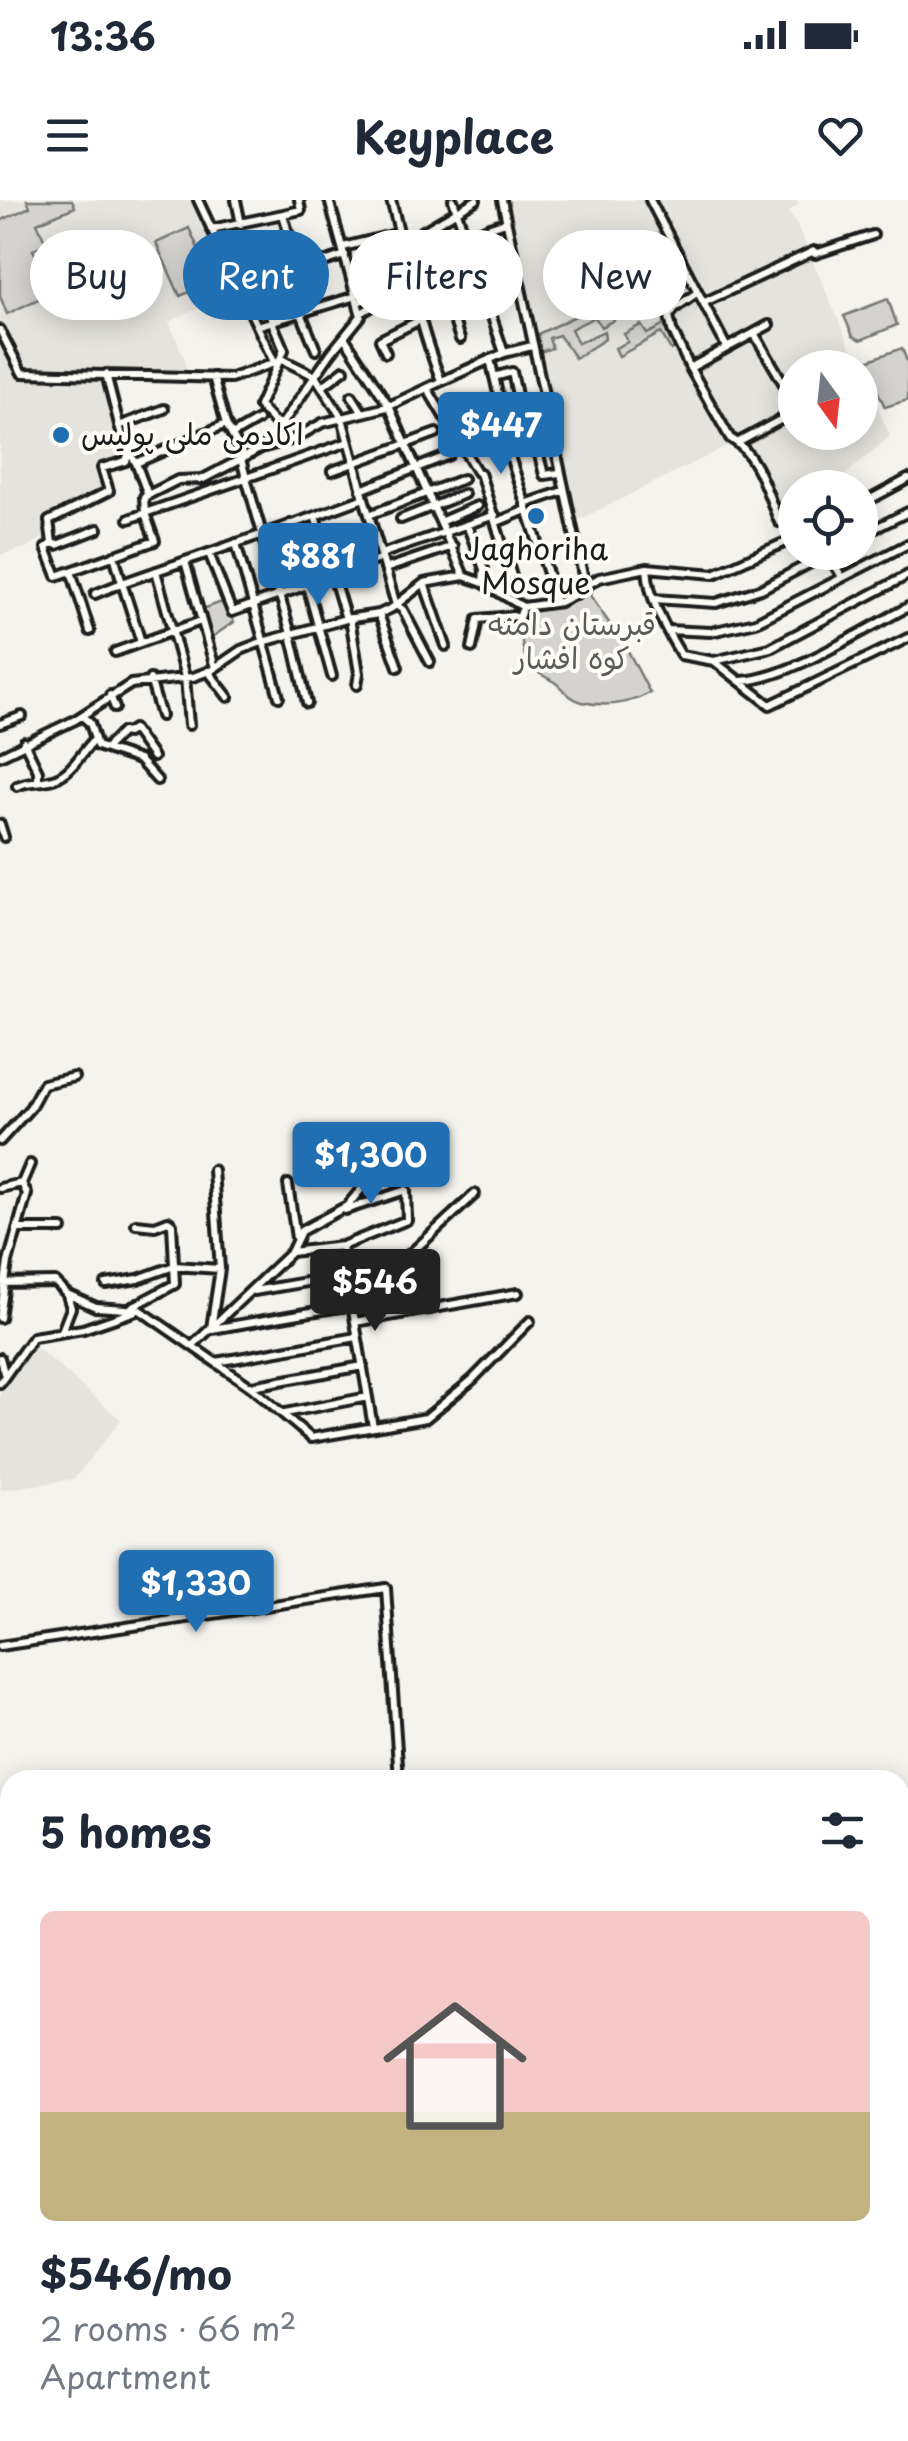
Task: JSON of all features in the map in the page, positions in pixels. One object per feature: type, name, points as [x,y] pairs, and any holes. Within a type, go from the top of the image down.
[{"type":"street","points":[[198,200],[211,229],[301,210],[299,200]]},
{"type":"street","points":[[236,200],[241,224]]},
{"type":"street","points":[[329,200],[349,269]]},
{"type":"street","points":[[391,200],[399,230]]},
{"type":"street","points":[[454,200],[462,230]]},
{"type":"street","points":[[417,230],[476,200]]},
{"type":"street","points":[[502,200],[586,584]]},
{"type":"street","points":[[650,200],[727,348]]},
{"type":"street","points":[[283,214],[288,230]]},
{"type":"street","points":[[487,230],[506,222]]},
{"type":"street","points":[[705,302],[815,252],[873,235]]},
{"type":"street","points":[[329,259],[349,250]]},
{"type":"street","points":[[698,292],[674,308],[669,316],[672,330],[730,438],[739,442],[750,458],[778,518]]},
{"type":"street","points":[[254,320],[277,360],[315,376],[342,418],[396,606],[403,610],[430,662]]},
{"type":"street","points":[[257,326],[278,320]]},
{"type":"street","points":[[308,320],[316,350]]},
{"type":"street","points":[[272,322],[284,348],[259,406],[274,422],[282,424],[356,320]]},
{"type":"street","points":[[386,353],[380,340],[420,320],[442,380]]},
{"type":"street","points":[[454,320],[460,338]]},
{"type":"street","points":[[492,320],[504,353]]},
{"type":"street","points":[[690,368],[768,326]]},
{"type":"street","points":[[0,330],[22,373],[231,378],[277,360]]},
{"type":"street","points":[[754,333],[778,374]]},
{"type":"street","points":[[344,337],[389,406],[464,576]]},
{"type":"street","points":[[52,543],[46,548],[57,576],[155,541],[144,498],[178,480],[203,479],[260,448],[294,439],[322,423],[389,406],[504,353],[532,346]]},
{"type":"street","points":[[490,359],[506,432],[503,434],[554,603]]},
{"type":"street","points":[[322,387],[344,370]]},
{"type":"street","points":[[494,377],[512,372],[517,395]]},
{"type":"street","points":[[52,543],[49,520],[108,491],[102,468],[126,461],[128,454],[106,374]]},
{"type":"street","points":[[213,377],[226,424],[242,458],[308,703]]},
{"type":"street","points":[[426,388],[480,473],[516,589]]},
{"type":"street","points":[[352,396],[363,413]]},
{"type":"street","points":[[462,408],[544,398]]},
{"type":"street","points":[[119,426],[164,408]]},
{"type":"street","points":[[529,416],[544,475],[559,473]]},
{"type":"street","points":[[232,434],[258,420]]},
{"type":"street","points":[[739,442],[778,421]]},
{"type":"street","points":[[136,462],[226,424]]},
{"type":"street","points":[[472,438],[532,430]]},
{"type":"street","points":[[332,471],[436,434]]},
{"type":"street","points":[[129,519],[348,442]]},
{"type":"street","points":[[128,454],[134,456],[148,496]]},
{"type":"street","points":[[95,594],[315,516],[449,455]]},
{"type":"street","points":[[370,515],[464,479]]},
{"type":"street","points":[[878,495],[908,479]]},
{"type":"street","points":[[209,552],[232,612],[467,524],[526,507],[563,490]]},
{"type":"street","points":[[401,518],[464,494]]},
{"type":"street","points":[[442,521],[478,506]]},
{"type":"street","points":[[878,527],[908,512]]},
{"type":"street","points":[[315,516],[348,618],[359,674],[356,685]]},
{"type":"street","points":[[290,524],[332,676]]},
{"type":"street","points":[[467,524],[484,569],[483,583]]},
{"type":"street","points":[[52,543],[57,545],[98,529]]},
{"type":"street","points":[[236,543],[280,697]]},
{"type":"street","points":[[666,630],[734,629],[794,604],[908,544]]},
{"type":"street","points":[[385,570],[453,546]]},
{"type":"street","points":[[0,756],[82,716],[131,684],[212,670],[248,646],[348,618],[379,614],[396,606],[424,582],[464,576],[523,607],[569,599],[599,578],[647,568],[714,574],[778,546]]},
{"type":"street","points":[[114,555],[141,642]]},
{"type":"street","points":[[184,561],[212,670],[228,698]]},
{"type":"street","points":[[647,568],[654,600],[681,655],[714,661],[770,648],[908,575]]},
{"type":"street","points":[[654,600],[716,603],[761,589],[797,570]]},
{"type":"street","points":[[839,570],[842,576]]},
{"type":"street","points":[[71,571],[90,631]]},
{"type":"street","points":[[156,571],[185,677],[189,725]]},
{"type":"street","points":[[424,582],[446,646]]},
{"type":"street","points":[[739,680],[754,680],[804,661],[908,606]]},
{"type":"street","points":[[472,648],[478,618],[519,618],[523,607]]},
{"type":"street","points":[[379,614],[398,666]]},
{"type":"street","points":[[114,652],[202,621]]},
{"type":"street","points":[[714,661],[770,705],[908,638]]},
{"type":"street","points":[[150,680],[161,716]]},
{"type":"street","points":[[110,695],[116,708]]},
{"type":"street","points":[[0,724],[22,716]]},
{"type":"street","points":[[17,786],[51,780],[64,773],[93,740],[93,728],[82,716]]},
{"type":"street","points":[[106,748],[122,732],[127,734],[133,729],[153,756]]},
{"type":"street","points":[[93,740],[140,760],[156,780]]},
{"type":"street","points":[[24,742],[38,771],[38,780]]},
{"type":"street","points":[[0,824],[4,837]]},
{"type":"street","points":[[0,1141],[30,1108],[43,1084],[74,1077]]},
{"type":"street","points":[[192,1346],[291,1252],[301,1231],[339,1210],[385,1167],[424,1148]]},
{"type":"street","points":[[0,1318],[2,1284],[27,1194],[22,1183],[30,1164]]},
{"type":"street","points":[[211,1330],[220,1269],[213,1170]]},
{"type":"street","points":[[0,1188],[22,1183]]},
{"type":"street","points":[[288,1184],[296,1239]]},
{"type":"street","points":[[291,1252],[342,1246],[407,1220],[406,1190],[353,1210],[339,1210]]},
{"type":"street","points":[[350,1292],[390,1280],[410,1254],[475,1194]]},
{"type":"street","points":[[2,1379],[33,1337],[62,1332],[136,1308],[174,1286],[172,1224],[136,1224]]},
{"type":"street","points":[[18,1228],[62,1229]]},
{"type":"street","points":[[342,1246],[374,1427]]},
{"type":"street","points":[[106,1284],[138,1279],[174,1266],[220,1269]]},
{"type":"street","points":[[252,1291],[346,1275]]},
{"type":"street","points":[[2,1284],[56,1282],[67,1294],[96,1307],[136,1308],[251,1387],[311,1438],[428,1416],[472,1380],[530,1321]]},
{"type":"street","points":[[355,1322],[518,1293]]},
{"type":"street","points":[[62,1332],[71,1308],[67,1294]]},
{"type":"street","points":[[211,1330],[352,1306]]},
{"type":"street","points":[[215,1362],[358,1337]]},
{"type":"street","points":[[0,1358],[2,1379]]},
{"type":"street","points":[[251,1387],[363,1366]]},
{"type":"street","points":[[284,1413],[368,1397]]},
{"type":"street","points":[[0,1646],[386,1588],[398,1770]]},
{"type":"shaded area","points":[[0,200],[195,200],[209,230],[183,230],[183,315],[169,322],[185,360],[186,374],[23,370],[0,321]]},
{"type":"shaded area","points":[[505,200],[796,200],[799,204],[788,212],[852,350],[778,350],[778,450],[874,450],[851,470],[778,470],[775,527],[745,457],[733,443],[573,523],[523,286],[523,230],[511,230]]},
{"type":"shaded area","name":"اکادمی ملی پولیس","points":[[0,330],[19,370],[106,374],[128,455],[126,461],[102,469],[109,491],[49,521],[49,535],[0,555]]},
{"type":"shaded area","points":[[878,409],[890,436],[878,446]]},
{"type":"shaded area","points":[[35,1346],[121,1420],[74,1479],[0,1490],[0,1390]]},
{"type":"green space","points":[[27,200],[72,200],[75,207],[37,223],[40,230],[30,230],[30,303],[7,314],[0,296],[0,221],[30,207]]},
{"type":"green space","points":[[183,231],[180,296],[163,258],[163,240]]},
{"type":"green space","points":[[888,299],[897,325],[861,340],[853,336],[844,316]]},
{"type":"green space","points":[[567,320],[589,320],[571,329],[578,343],[604,331],[605,339],[575,358],[559,335],[549,338],[552,348],[540,352],[538,334]]},
{"type":"green space","points":[[670,322],[679,345],[671,350],[661,333],[619,356],[615,348],[628,342],[624,334],[641,325],[647,334]]},
{"type":"green space","points":[[902,348],[908,364],[908,400],[885,407],[878,392],[878,357]]},
{"type":"green space","name":"قبرستان دامنه کوه افشار","points":[[586,589],[628,651],[650,693],[617,704],[582,702],[531,667],[521,638],[523,607],[560,602]]},
{"type":"green space","points":[[225,603],[234,622],[209,639],[200,610]]},
{"type":"place","name":"اکادمی ملی پولیس","points":[[61,435]]},
{"type":"place","name":"Jaghoriha Mosque","points":[[536,516]]}]
